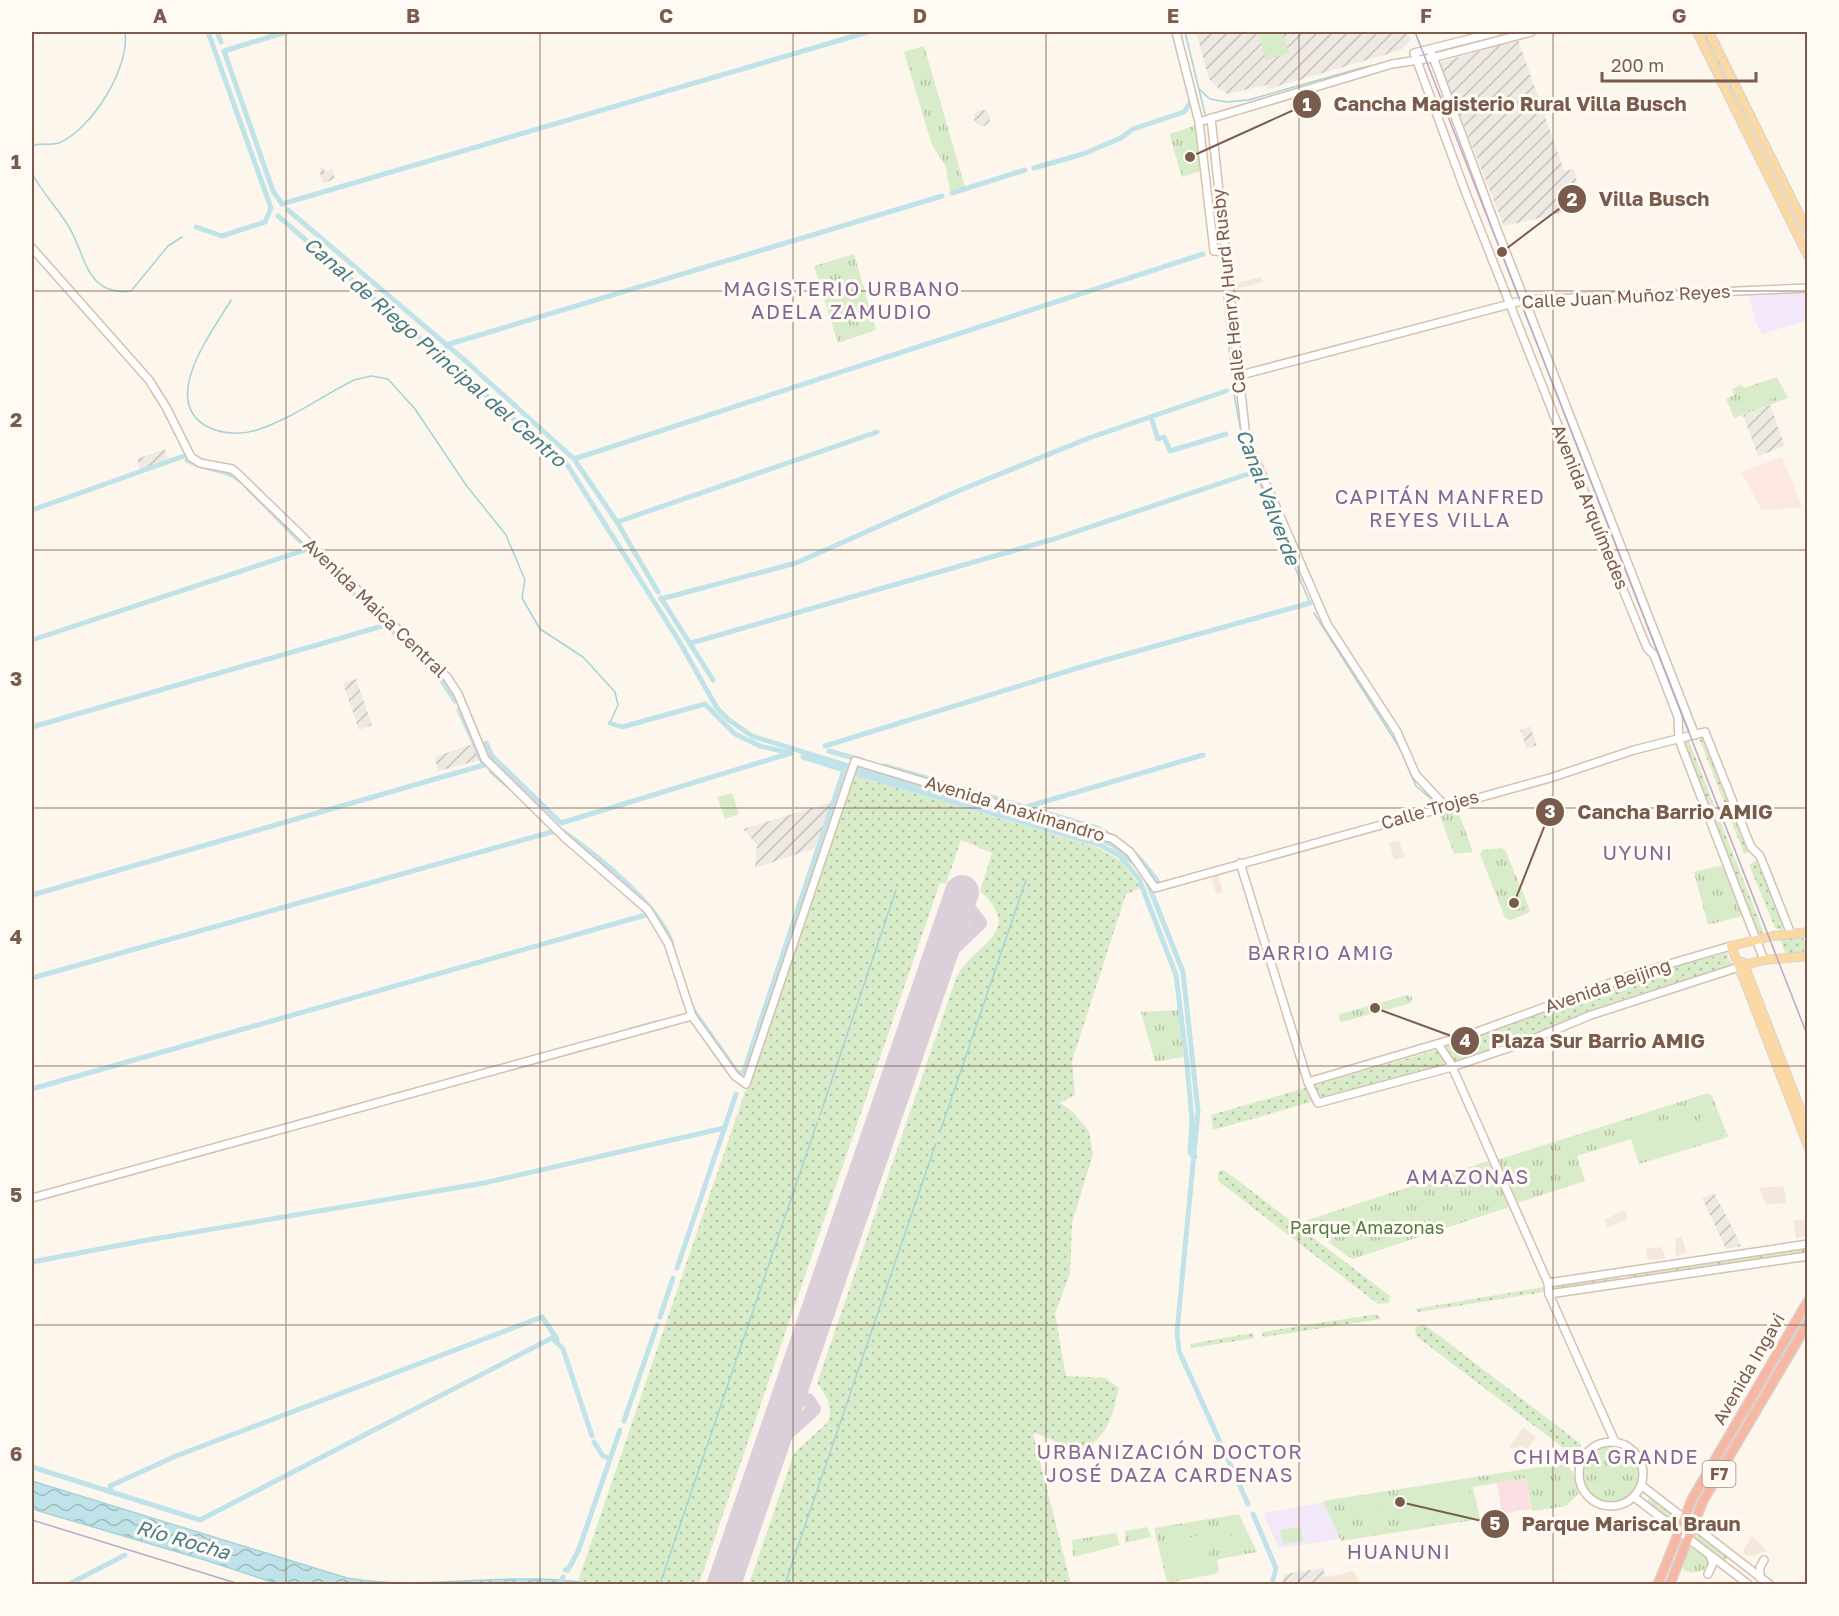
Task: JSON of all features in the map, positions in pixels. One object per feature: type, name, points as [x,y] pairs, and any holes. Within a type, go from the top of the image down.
[{"type":"highway","name":"Avenida Ingavi","points":[[1658,1584],[1683,1517],[1808,1301]]},
{"type":"highway","name":"Avenida Ingavi","points":[[1670,1584],[1686,1538],[1703,1501],[1808,1323]]},
{"type":"main road","points":[[1697,32],[1808,256]]},
{"type":"main road","points":[[1709,32],[1808,232]]},
{"type":"main road","name":"Avenida Beijing","points":[[1734,946],[1756,940],[1808,932]]},
{"type":"main road","points":[[1734,946],[1808,1146]]},
{"type":"main road","name":"Avenida Beijing","points":[[1741,966],[1764,960],[1808,956]]},
{"type":"main road","points":[[1741,966],[1808,1129]]},
{"type":"street","name":"Calle Henry Hurd Rusby","points":[[1176,32],[1199,122],[1214,251],[1225,252]]},
{"type":"street","points":[[1199,122],[1415,57],[1430,50],[1497,32]]},
{"type":"street","points":[[1415,57],[1432,58],[1531,32]]},
{"type":"street","name":"Avenida Arquímedes","points":[[1430,50],[1695,735]]},
{"type":"street","name":"Avenida Arquímedes","points":[[1415,57],[1626,597],[1647,648],[1654,655],[1678,717],[1679,740],[1764,960]]},
{"type":"street","name":"Calle Henry Hurd Rusby","points":[[1211,118],[1237,376],[1246,438],[1327,624],[1397,732],[1416,775],[1445,806]]},
{"type":"street","name":"Avenida Maica Central","points":[[32,248],[149,380],[166,407],[191,457],[200,463],[237,472],[314,550],[420,650],[447,677],[458,694],[485,759],[564,837],[648,910],[668,943],[686,1006],[735,1076],[746,1084]]},
{"type":"street","name":"Calle Juan Muñoz Reyes","points":[[1237,376],[1509,302],[1808,288]]},
{"type":"street","name":"Calle Trojes","points":[[1155,888],[1550,778],[1634,750],[1706,732],[1751,847],[1760,856],[1791,934]]},
{"type":"street","name":"Avenida Anaximandro","points":[[746,1084],[854,762],[1113,839],[1135,857],[1155,888]]},
{"type":"street","points":[[1240,863],[1308,1082]]},
{"type":"street","name":"Avenida Beijing","points":[[1734,946],[1635,974],[1438,1044],[1308,1082],[1318,1103],[1452,1067],[1526,1042],[1591,1015],[1741,966]]},
{"type":"street","points":[[32,1198],[692,1016]]},
{"type":"street","points":[[1438,1044],[1452,1067],[1548,1282],[1549,1294],[1615,1442]]},
{"type":"street","points":[[1548,1282],[1808,1244]]},
{"type":"street","points":[[1549,1294],[1808,1256]]},
{"type":"street","points":[[1615,1442],[1625,1445],[1637,1456],[1643,1468],[1641,1485],[1634,1497],[1620,1505],[1605,1505],[1591,1498],[1581,1485],[1580,1468],[1587,1453],[1600,1444],[1615,1442]]},
{"type":"street","points":[[1641,1485],[1769,1584]]},
{"type":"street","points":[[1634,1497],[1748,1584]]},
{"type":"street","points":[[1708,1574],[1713,1563],[1710,1556]]},
{"type":"street","points":[[1761,1578],[1760,1567],[1764,1560]]},
{"type":"shaded area","points":[[1196,32],[1407,32],[1411,40],[1401,50],[1268,89],[1266,85],[1228,94],[1220,90],[1209,79]]},
{"type":"shaded area","points":[[1518,39],[1564,171],[1574,169],[1582,208],[1504,226],[1439,63]]},
{"type":"shaded area","points":[[982,110],[990,118],[982,126],[974,118]]},
{"type":"shaded area","points":[[323,167],[325,172],[332,169],[335,179],[323,183],[319,169]]},
{"type":"shaded area","points":[[1261,277],[1263,282],[1233,290],[1232,284]]},
{"type":"shaded area","points":[[1807,293],[1807,320],[1762,334],[1755,320],[1749,296]]},
{"type":"shaded area","points":[[1770,405],[1785,446],[1758,456],[1743,415]]},
{"type":"shaded area","points":[[165,449],[168,460],[141,471],[137,459]]},
{"type":"shaded area","points":[[1782,457],[1802,507],[1762,510],[1741,472]]},
{"type":"shaded area","points":[[356,679],[372,725],[359,730],[343,683]]},
{"type":"shaded area","points":[[1530,726],[1537,745],[1527,749],[1520,730]]},
{"type":"shaded area","points":[[473,744],[480,760],[438,771],[435,757]]},
{"type":"shaded area","points":[[832,802],[815,848],[755,868],[757,845],[743,829]]},
{"type":"shaded area","points":[[1399,841],[1405,857],[1394,860],[1389,843]]},
{"type":"shaded area","points":[[1218,874],[1223,892],[1216,894],[1211,876]]},
{"type":"shaded area","points":[[1784,1186],[1786,1203],[1766,1205],[1759,1188]]},
{"type":"shaded area","points":[[1714,1193],[1741,1246],[1726,1249],[1702,1198]]},
{"type":"shaded area","points":[[1624,1210],[1628,1218],[1608,1228],[1604,1220]]},
{"type":"shaded area","points":[[1807,1219],[1807,1236],[1796,1238],[1794,1221]]},
{"type":"shaded area","points":[[1682,1236],[1687,1253],[1676,1256],[1675,1239]]},
{"type":"shaded area","points":[[1661,1247],[1666,1258],[1648,1260],[1646,1249]]},
{"type":"shaded area","points":[[1523,1427],[1536,1437],[1527,1449],[1509,1448]]},
{"type":"shaded area","points":[[1526,1478],[1531,1509],[1502,1514],[1497,1483]]},
{"type":"shaded area","points":[[1324,1502],[1340,1539],[1279,1548],[1264,1517],[1265,1513]]},
{"type":"shaded area","points":[[1752,1536],[1767,1551],[1751,1556],[1744,1554],[1744,1549]]},
{"type":"shaded area","points":[[1323,1568],[1328,1584],[1282,1584],[1285,1574]]},
{"type":"shaded area","points":[[1354,1571],[1360,1584],[1328,1584],[1326,1577]]},
{"type":"green space","points":[[1258,32],[1282,32],[1289,53],[1266,60]]},
{"type":"green space","points":[[1700,32],[1705,32],[1752,124],[1750,126]]},
{"type":"green space","points":[[924,46],[965,187],[950,191],[946,167],[932,145],[904,52]]},
{"type":"green space","points":[[922,50],[929,73],[915,78],[907,55]]},
{"type":"green space","points":[[1197,126],[1203,167],[1200,171],[1182,177],[1169,134]]},
{"type":"green space","points":[[1198,147],[1202,160],[1181,167],[1177,154]]},
{"type":"green space","points":[[854,254],[876,330],[838,343],[814,266]]},
{"type":"green space","points":[[851,289],[854,301],[839,305],[836,294]]},
{"type":"green space","points":[[1777,377],[1788,398],[1734,418],[1726,399],[1734,395],[1732,389],[1742,385],[1744,388]]},
{"type":"green space","points":[[1775,382],[1781,395],[1762,403],[1756,390]]},
{"type":"green space","points":[[1704,736],[1749,852],[1744,854],[1699,738]]},
{"type":"green space","points":[[1689,741],[1764,933],[1757,934],[1683,743]]},
{"type":"green space","points":[[853,775],[1096,847],[1121,861],[1141,888],[1126,894],[1072,1061],[1075,1095],[1060,1103],[1073,1112],[1089,1131],[1093,1154],[1072,1223],[1070,1273],[1055,1314],[1066,1376],[1106,1378],[1119,1388],[1107,1426],[1096,1441],[1088,1446],[1077,1451],[1036,1433],[1033,1434],[1071,1584],[749,1584],[794,1453],[828,1422],[830,1406],[817,1383],[956,978],[964,966],[992,938],[997,928],[998,918],[993,906],[980,891],[992,853],[961,840],[946,884],[940,883],[699,1584],[589,1584],[578,1581]]},
{"type":"green space","points":[[732,793],[739,814],[725,819],[717,797]]},
{"type":"green space","points":[[1453,808],[1458,811],[1473,852],[1454,854],[1440,816],[1442,811]]},
{"type":"green space","points":[[1501,848],[1505,850],[1530,910],[1511,920],[1505,918],[1480,854],[1483,850]]},
{"type":"green space","points":[[1756,860],[1784,925],[1782,930],[1775,928],[1749,865]]},
{"type":"green space","points":[[1717,866],[1723,867],[1742,916],[1708,925],[1694,872]]},
{"type":"green space","points":[[1522,891],[1527,905],[1505,914],[1500,900]]},
{"type":"green space","points":[[1729,897],[1734,912],[1714,917],[1709,902]]},
{"type":"green space","points":[[1802,936],[1807,945],[1807,952],[1786,954],[1779,938]]},
{"type":"green space","points":[[1727,953],[1731,965],[1601,1006],[1524,1038],[1454,1062],[1444,1046],[1635,978]]},
{"type":"green space","points":[[1407,995],[1412,997],[1411,1003],[1342,1022],[1339,1020],[1340,1014]]},
{"type":"green space","points":[[1179,1010],[1183,1057],[1155,1062],[1141,1012]]},
{"type":"green space","points":[[1437,1050],[1448,1063],[1213,1130],[1211,1115]]},
{"type":"green space","points":[[1708,1093],[1712,1096],[1728,1136],[1725,1138],[1639,1164],[1631,1139],[1577,1156],[1585,1181],[1518,1203],[1497,1160]]},
{"type":"green space","points":[[1713,1112],[1723,1134],[1709,1140],[1699,1118]]},
{"type":"green space","points":[[1685,1114],[1695,1145],[1642,1161],[1633,1130]]},
{"type":"green space","name":"Parque Amazonas","points":[[1488,1161],[1510,1203],[1509,1207],[1353,1259],[1305,1224],[1308,1220]]},
{"type":"green space","points":[[1224,1170],[1390,1296],[1389,1303],[1378,1304],[1218,1181],[1218,1172]]},
{"type":"green space","points":[[1807,1247],[1807,1253],[1630,1279],[1628,1275]]},
{"type":"green space","points":[[1619,1276],[1622,1281],[1555,1290],[1554,1285]]},
{"type":"green space","points":[[1544,1287],[1545,1292],[1419,1312],[1414,1309]]},
{"type":"green space","points":[[1807,1309],[1807,1315],[1748,1417],[1745,1416]]},
{"type":"green space","points":[[1377,1314],[1381,1319],[1263,1337],[1262,1332]]},
{"type":"green space","points":[[1424,1324],[1581,1444],[1581,1451],[1570,1453],[1416,1336],[1415,1327]]},
{"type":"green space","points":[[1252,1333],[1255,1338],[1192,1348],[1190,1344]]},
{"type":"green space","points":[[1739,1426],[1742,1427],[1690,1516],[1697,1497]]},
{"type":"green space","points":[[1605,1447],[1615,1447],[1630,1455],[1636,1464],[1638,1475],[1636,1486],[1630,1495],[1615,1503],[1605,1503],[1594,1498],[1587,1491],[1582,1480],[1582,1470],[1587,1459],[1594,1452]]},
{"type":"green space","points":[[1557,1464],[1568,1466],[1574,1474],[1578,1494],[1566,1506],[1532,1511],[1526,1478],[1473,1487],[1480,1519],[1341,1541],[1323,1501]]},
{"type":"green space","points":[[1467,1479],[1474,1516],[1404,1529],[1397,1492]]},
{"type":"green space","points":[[1387,1495],[1389,1508],[1370,1512],[1367,1499]]},
{"type":"green space","points":[[1652,1497],[1677,1517],[1676,1522],[1672,1523],[1648,1504],[1648,1499]]},
{"type":"green space","points":[[1239,1514],[1257,1552],[1219,1559],[1217,1561],[1219,1571],[1215,1574],[1167,1583],[1154,1528]]},
{"type":"green space","points":[[1147,1527],[1151,1537],[1125,1543],[1125,1531]]},
{"type":"green space","points":[[1300,1527],[1303,1541],[1283,1544],[1280,1530]]},
{"type":"green space","points":[[1694,1532],[1727,1555],[1727,1560],[1723,1561],[1692,1538]]},
{"type":"green space","points":[[1116,1533],[1120,1545],[1073,1557],[1072,1540]]},
{"type":"green space","points":[[1205,1534],[1213,1569],[1169,1579],[1161,1544]]},
{"type":"green space","points":[[1244,1534],[1246,1550],[1224,1553],[1221,1537]]},
{"type":"green space","points":[[1693,1547],[1708,1558],[1709,1564],[1701,1571],[1687,1572],[1681,1564],[1687,1549]]},
{"type":"water","name":"Río Rocha","points":[[32,1481],[347,1578],[399,1583],[531,1579],[589,1584],[278,1584],[32,1509]]},
{"type":"waterway","points":[[32,146],[59,143],[72,135],[96,111],[107,95],[122,62],[125,32]]},
{"type":"waterway","name":"Canal de Riego Principal del Centro","points":[[196,227],[222,236],[265,222],[271,208],[208,32]]},
{"type":"waterway","points":[[217,32],[221,42]]},
{"type":"waterway","points":[[282,204],[273,191],[224,51],[286,32]]},
{"type":"waterway","points":[[282,204],[868,32]]},
{"type":"waterway","name":"Canal Valverde","points":[[1185,32],[1205,114]]},
{"type":"waterway","points":[[1486,40],[1514,32]]},
{"type":"waterway","points":[[1435,53],[1474,43]]},
{"type":"waterway","points":[[1199,89],[1210,99],[1227,102],[1248,100],[1361,68],[1407,58]]},
{"type":"waterway","points":[[1034,168],[1083,154],[1121,138],[1133,129],[1184,112],[1191,102]]},
{"type":"waterway","points":[[952,193],[1025,170]]},
{"type":"waterway","points":[[32,173],[69,227],[90,272],[96,281],[105,287],[116,291],[131,291],[168,246],[182,237]]},
{"type":"waterway","points":[[446,345],[942,196]]},
{"type":"waterway","points":[[288,210],[469,364],[574,459],[1203,254]]},
{"type":"waterway","name":"Canal de Riego Principal del Centro","points":[[278,216],[568,466],[679,641],[717,708],[729,720],[752,736],[848,766]]},
{"type":"waterway","name":"Canal Valverde","points":[[1220,258],[1232,377]]},
{"type":"waterway","points":[[231,300],[194,365],[189,384],[188,401],[194,415],[208,427],[219,431],[251,432],[282,420],[354,380],[371,376],[388,379],[415,409],[466,485],[506,535],[525,580],[522,598],[540,629],[583,657],[615,692],[618,705],[610,723]]},
{"type":"waterway","name":"Canal Valverde","points":[[1233,388],[1243,443],[1310,603]]},
{"type":"waterway","points":[[661,599],[796,563],[958,491],[1089,438],[1226,391]]},
{"type":"waterway","points":[[1151,417],[1158,439],[1164,437],[1170,451],[1226,434]]},
{"type":"waterway","points":[[617,522],[877,432]]},
{"type":"waterway","points":[[32,510],[184,456]]},
{"type":"waterway","points":[[187,460],[228,474],[241,481]]},
{"type":"waterway","points":[[576,462],[617,522],[658,592]]},
{"type":"waterway","points":[[691,643],[1054,539],[1254,472]]},
{"type":"waterway","points":[[32,640],[308,549],[248,488]]},
{"type":"waterway","points":[[314,554],[381,620]]},
{"type":"waterway","points":[[661,598],[713,680]]},
{"type":"waterway","points":[[825,746],[1084,666],[1310,603]]},
{"type":"waterway","name":"Canal Valverde","points":[[1314,613],[1399,747],[1416,786],[1435,802]]},
{"type":"waterway","points":[[386,625],[442,681],[455,701]]},
{"type":"waterway","points":[[32,727],[386,625]]},
{"type":"waterway","points":[[610,723],[622,727],[705,704],[735,734],[760,746],[790,753]]},
{"type":"waterway","points":[[459,710],[484,765]]},
{"type":"waterway","points":[[486,743],[492,756],[561,823],[791,753]]},
{"type":"waterway","points":[[829,751],[861,760]]},
{"type":"waterway","points":[[1026,807],[1203,755]]},
{"type":"waterway","points":[[691,1007],[737,1072],[743,1074],[844,770],[803,757]]},
{"type":"waterway","points":[[32,895],[484,765]]},
{"type":"waterway","points":[[885,766],[1097,828],[1132,851],[1158,882]]},
{"type":"waterway","name":"Canal de Riego Principal del Centro","points":[[857,769],[1101,840],[1113,845],[1135,864]]},
{"type":"waterway","points":[[491,771],[506,784]]},
{"type":"waterway","points":[[855,773],[1100,845],[1120,856],[1139,879],[1176,975],[1192,1120],[1190,1153],[1195,1157]]},
{"type":"waterway","points":[[32,978],[555,831],[552,828]]},
{"type":"waterway","points":[[564,832],[626,882],[654,913],[672,944]]},
{"type":"waterway","points":[[940,1132],[1026,880]]},
{"type":"waterway","name":"Canal de Riego Principal del Centro","points":[[1147,881],[1183,972],[1198,1111],[1177,1332],[1179,1351],[1248,1504]]},
{"type":"waterway","points":[[820,1115],[896,890]]},
{"type":"waterway","points":[[32,1089],[649,914]]},
{"type":"waterway","points":[[630,1030],[656,1023]]},
{"type":"waterway","points":[[677,1268],[736,1094]]},
{"type":"waterway","points":[[660,1584],[817,1123]]},
{"type":"waterway","points":[[32,1262],[484,1183],[724,1128]]},
{"type":"waterway","points":[[785,1584],[936,1143]]},
{"type":"waterway","points":[[660,1317],[673,1278]]},
{"type":"waterway","points":[[111,1492],[110,1486],[176,1456],[542,1317],[557,1339]]},
{"type":"waterway","points":[[624,1421],[657,1325]]},
{"type":"waterway","points":[[32,1467],[200,1520],[552,1338],[563,1349],[592,1436]]},
{"type":"waterway","points":[[565,1570],[568,1570],[579,1549],[620,1430]]},
{"type":"waterway","points":[[594,1442],[603,1456],[609,1458]]},
{"type":"waterway","name":"Canal de Riego Principal del Centro","points":[[1253,1514],[1276,1568],[1272,1584]]},
{"type":"waterway","points":[[69,1584],[125,1555]]},
{"type":"waterway","points":[[560,1584],[563,1577]]},
{"type":"taxiway","points":[[937,964],[980,923],[972,912]]},
{"type":"taxiway","points":[[770,1449],[814,1409],[808,1400]]},
{"type":"runway","points":[[724,1584],[962,892]]},
{"type":"tram line","points":[[1415,32],[1808,1037]]},
{"type":"tram line","points":[[32,1520],[239,1584]]},
{"type":"place","name":"Cancha Magisterio Rural Villa Busch","points":[[1190,157]]},
{"type":"place","name":"Villa Busch","points":[[1502,252]]},
{"type":"place","name":"Cancha Barrio AMIG","points":[[1514,903]]},
{"type":"place","name":"Plaza Sur Barrio AMIG","points":[[1375,1008]]},
{"type":"place","name":"Parque Mariscal Braun","points":[[1400,1502]]},
{"type":"district","name":"MAGISTERIO URBANO ADELA ZAMUDIO","points":[[842,300]]},
{"type":"district","name":"CAPITÁN MANFRED REYES VILLA","points":[[1440,508]]},
{"type":"district","name":"UYUNI","points":[[1638,853]]},
{"type":"district","name":"BARRIO AMIG","points":[[1321,953]]},
{"type":"district","name":"AMAZONAS","points":[[1468,1177]]},
{"type":"district","name":"CHIMBA GRANDE","points":[[1606,1457]]},
{"type":"district","name":"URBANIZACIÓN DOCTOR JOSÉ DAZA CARDENAS","points":[[1170,1464]]},
{"type":"district","name":"HUANUNI","points":[[1399,1552]]}]
